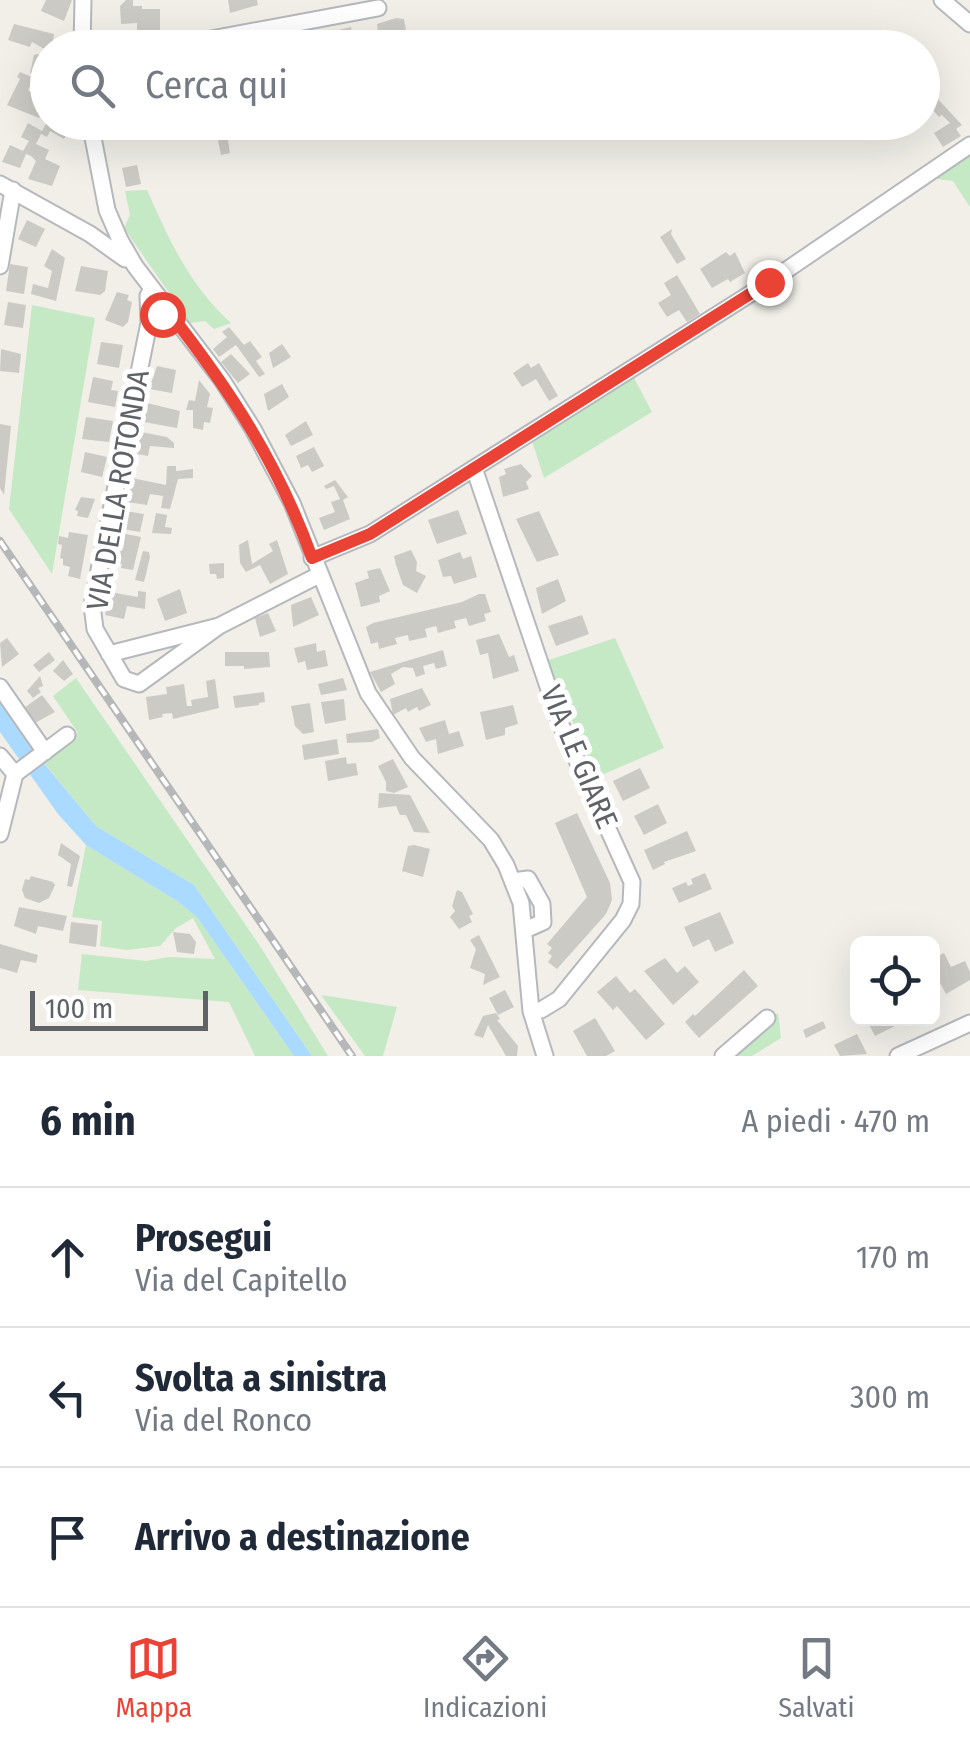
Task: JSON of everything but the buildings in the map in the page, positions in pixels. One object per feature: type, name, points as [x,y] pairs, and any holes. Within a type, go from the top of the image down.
[{"type":"street","points":[[82,0],[82,30]]},
{"type":"street","points":[[942,0],[970,24]]},
{"type":"street","points":[[260,30],[378,8]]},
{"type":"street","points":[[93,140],[107,210],[134,266],[222,380],[253,428],[292,502],[376,707],[412,758],[490,840],[513,881],[525,930],[532,1012],[545,1056]]},
{"type":"street","points":[[312,558],[370,534],[769,282],[970,145]]},
{"type":"street","points":[[0,266],[7,187],[90,234],[134,266]]},
{"type":"street","points":[[90,234],[107,210]]},
{"type":"street","name":"VIA DELLA ROTONDA","points":[[108,654],[96,629],[92,605],[149,323],[148,296],[152,290]]},
{"type":"street","points":[[149,323],[168,311]]},
{"type":"street","name":"VIA LE GIARE","points":[[474,468],[561,725],[632,882],[630,904],[623,920],[559,999],[532,1012]]},
{"type":"street","points":[[219,626],[108,654],[124,679],[139,684],[219,626],[319,575]]},
{"type":"street","points":[[0,687],[31,762]]},
{"type":"street","points":[[0,834],[31,762],[67,735]]},
{"type":"street","points":[[0,756],[31,762]]},
{"type":"street","points":[[723,1056],[768,1018]]},
{"type":"street","points":[[898,1056],[970,1023]]},
{"type":"green space","points":[[970,153],[970,207],[953,181],[937,179]]},
{"type":"green space","points":[[147,190],[192,278],[231,323],[214,329],[205,321],[190,323],[124,228],[130,215],[125,191]]},
{"type":"green space","points":[[32,305],[95,318],[52,574],[9,509]]},
{"type":"green space","points":[[633,376],[652,412],[544,478],[532,441]]},
{"type":"green space","points":[[615,638],[664,748],[597,777],[546,661]]},
{"type":"green space","points":[[76,678],[260,946],[328,1056],[312,1056],[194,885],[96,826],[41,759],[78,733],[53,696]]},
{"type":"green space","points":[[86,845],[197,917],[294,1056],[255,1056],[229,1002],[78,990],[82,954],[146,961],[169,957],[215,959],[193,918],[176,928],[160,946],[127,950],[100,946],[102,921],[72,917]]},
{"type":"green space","points":[[321,995],[397,1007],[383,1056],[365,1056]]},
{"type":"green space","points":[[778,1013],[781,1038],[752,1056],[729,1056]]},
{"type":"water","points":[[0,699],[38,756],[96,826],[194,885],[312,1056],[294,1056],[197,917],[86,845],[58,814],[0,732]]},
{"type":"railway","points":[[0,541],[352,1056]]},
{"type":"route","points":[[162,314],[168,311],[222,380],[253,428],[292,502],[312,558],[370,534],[769,282]]}]
